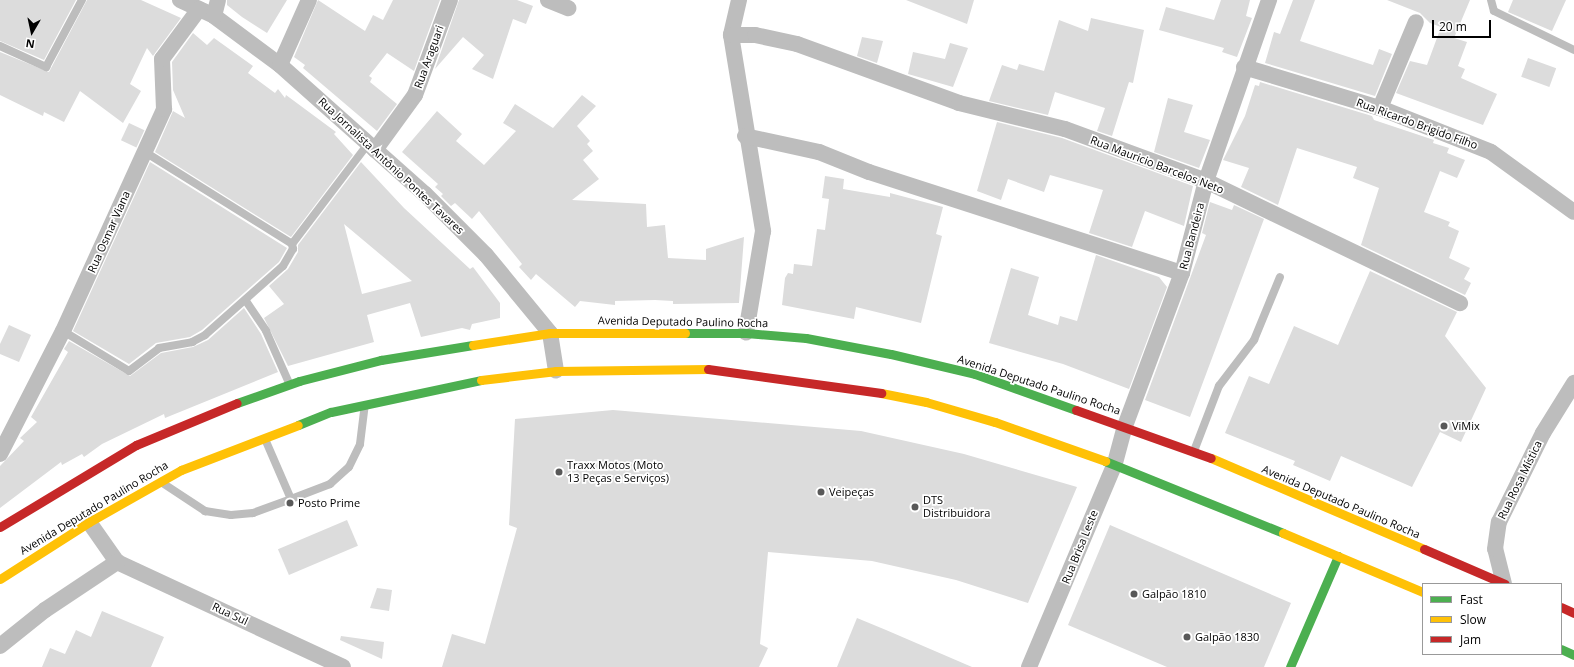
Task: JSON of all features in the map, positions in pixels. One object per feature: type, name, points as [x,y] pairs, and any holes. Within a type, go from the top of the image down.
[{"type":"main road","name":"Avenida Deputado Paulino Rocha","points":[[0,527],[136,445],[290,384],[381,360],[550,333],[746,333],[806,338],[891,354],[975,374],[1125,426],[1194,452],[1503,583]]},
{"type":"main road","name":"Avenida Deputado Paulino Rocha","points":[[0,579],[89,522],[159,481],[264,436],[365,403],[468,382],[556,371],[716,369],[857,389],[926,402],[995,422],[1115,463],[1422,592]]},
{"type":"main road","points":[[1290,667],[1338,556]]},
{"type":"main road","points":[[1562,607],[1574,613]]},
{"type":"main road","points":[[1562,649],[1574,655]]},
{"type":"street","name":"Rua Jornalista Antônio Pontes Tavares","points":[[180,0],[214,16],[280,65],[372,147],[486,255],[550,333]]},
{"type":"street","points":[[214,16],[218,0]]},
{"type":"street","points":[[280,65],[309,0]]},
{"type":"street","name":"Rua Araguari","points":[[372,147],[415,95],[450,0]]},
{"type":"street","points":[[548,0],[568,8]]},
{"type":"street","points":[[738,0],[732,35],[745,136],[763,231],[746,333]]},
{"type":"street","name":"Rua Bandeira","points":[[1125,426],[1182,273],[1206,181],[1244,67],[1269,0]]},
{"type":"street","name":"Rua Osmar Viana","points":[[0,454],[63,331],[164,109],[162,59],[199,9]]},
{"type":"street","points":[[1380,108],[1416,22]]},
{"type":"street","name":"Rua Mauricio Barcelos Neto","points":[[732,35],[755,35],[797,44],[933,92],[959,103],[1065,129],[1206,181],[1460,303]]},
{"type":"street","name":"Rua Ricardo Brigido Filho","points":[[1244,67],[1380,108],[1490,152],[1574,212]]},
{"type":"street","points":[[745,136],[819,152],[869,172],[1182,273]]},
{"type":"street","points":[[550,333],[556,371]]},
{"type":"street","name":"Rua Rosa Mística","points":[[1505,583],[1495,549],[1499,522],[1543,433],[1574,383]]},
{"type":"street","name":"Rua Brisa Leste","points":[[1029,667],[1115,463],[1125,426]]},
{"type":"street","points":[[0,646],[45,610],[117,562],[89,522]]},
{"type":"street","name":"Rua Sul","points":[[117,562],[343,667]]},
{"type":"lane","points":[[0,46],[46,67],[82,0]]},
{"type":"lane","points":[[1491,0],[1494,11],[1574,50]]},
{"type":"lane","points":[[63,331],[129,371],[159,348],[192,342],[205,335],[246,301],[283,266],[293,249],[292,244],[372,147]]},
{"type":"lane","points":[[145,152],[292,244]]},
{"type":"lane","points":[[1194,452],[1219,386],[1254,340],[1280,277]]},
{"type":"lane","points":[[246,301],[266,331],[290,384]]},
{"type":"lane","points":[[159,481],[205,511],[231,515],[253,513],[291,499],[330,484],[349,467],[360,444],[365,403]]},
{"type":"lane","points":[[264,436],[291,499]]},
{"type":"building","points":[[0,0],[76,0],[44,60],[0,41]]},
{"type":"building","points":[[87,0],[141,0],[181,18],[153,56],[147,48],[130,84],[141,91],[123,123],[80,91],[64,122],[44,112],[43,116],[0,95],[0,52],[49,72]]},
{"type":"building","points":[[227,0],[287,0],[267,33],[242,17],[227,5]]},
{"type":"building","points":[[318,0],[365,31],[373,15],[383,20],[393,0],[440,0],[414,71],[387,53],[369,76],[372,78],[370,82],[397,104],[377,131],[303,68],[305,65],[294,57]]},
{"type":"building","points":[[459,0],[517,0],[533,6],[526,24],[513,19],[493,79],[472,69],[484,55],[463,37],[435,69]]},
{"type":"building","points":[[906,0],[974,0],[967,24]]},
{"type":"building","points":[[1221,0],[1250,0],[1246,16],[1252,18],[1237,57],[1222,52],[1224,48],[1159,30],[1166,7],[1214,20]]},
{"type":"building","points":[[1293,0],[1315,0],[1300,41],[1373,65],[1379,49],[1392,54],[1375,96],[1265,63],[1274,32],[1280,34]]},
{"type":"building","points":[[1387,0],[1470,0],[1454,38],[1467,42],[1458,66],[1465,69],[1461,78],[1497,94],[1483,125],[1396,93],[1410,61],[1427,65],[1441,27],[1430,23],[1420,13]]},
{"type":"building","points":[[1513,0],[1566,0],[1552,31],[1508,12]]},
{"type":"building","points":[[1091,18],[1144,30],[1133,83],[1129,82],[1112,136],[1097,131],[1105,108],[1055,92],[1048,115],[989,101],[1002,65],[1017,70],[1019,64],[1044,71],[1059,20],[1088,31]]},
{"type":"building","points":[[193,33],[207,45],[214,38],[253,66],[248,73],[275,93],[278,89],[285,98],[286,95],[336,132],[334,134],[353,155],[291,237],[155,152],[173,111],[185,118],[173,90],[172,62]]},
{"type":"building","points":[[862,37],[883,41],[877,63],[857,56]]},
{"type":"building","points":[[950,43],[968,48],[953,87],[908,74],[913,52],[945,59]]},
{"type":"building","points":[[1528,58],[1556,68],[1549,87],[1521,77]]},
{"type":"building","points":[[1260,82],[1372,116],[1374,120],[1434,140],[1433,143],[1449,148],[1447,153],[1465,160],[1457,178],[1440,171],[1424,212],[1450,222],[1448,226],[1459,231],[1449,258],[1470,268],[1464,279],[1471,283],[1465,295],[1361,245],[1379,188],[1353,178],[1357,167],[1297,148],[1278,205],[1241,187],[1249,168],[1223,160],[1245,116],[1255,85],[1259,86]]},
{"type":"building","points":[[582,95],[596,106],[577,126],[590,141],[587,144],[593,151],[583,160],[599,179],[572,200],[646,204],[647,227],[665,225],[668,258],[706,260],[706,249],[744,237],[739,303],[673,304],[673,301],[655,300],[615,301],[615,305],[580,301],[575,307],[536,274],[531,280],[519,267],[522,264],[479,211],[472,219],[455,203],[451,206],[441,196],[443,194],[435,187],[438,184],[402,152],[437,111],[462,134],[456,141],[484,165],[516,131],[503,123],[515,104],[553,128]]},
{"type":"building","points":[[1168,98],[1193,105],[1184,132],[1210,140],[1199,168],[1154,152]]},
{"type":"building","points":[[997,122],[1062,138],[1193,186],[1184,226],[1145,211],[1132,247],[1089,233],[1103,190],[1050,175],[1044,192],[1008,179],[1001,200],[977,191]]},
{"type":"building","points":[[129,123],[144,130],[136,147],[121,140]]},
{"type":"building","points":[[150,162],[287,248],[279,262],[202,330],[190,337],[156,343],[129,364],[73,331]]},
{"type":"building","points":[[361,162],[404,208],[470,269],[473,267],[500,303],[500,318],[472,324],[470,330],[462,328],[421,337],[410,303],[367,315],[374,342],[288,366],[264,318],[284,304],[269,286],[288,269],[298,252],[298,245]],"holes":[[[344,224],[412,281],[362,294]]]},
{"type":"building","points":[[825,176],[844,179],[843,189],[890,197],[890,193],[943,207],[936,234],[942,236],[921,323],[856,307],[854,319],[782,305],[785,278],[788,273],[793,274],[794,264],[812,266],[817,229],[825,230],[829,199],[822,198]]},
{"type":"building","points":[[1210,202],[1232,210],[1234,205],[1264,219],[1190,417],[1145,400],[1206,235],[1202,233]]},
{"type":"building","points":[[1096,255],[1159,277],[1167,287],[1129,389],[1063,364],[989,343],[1011,268],[1039,277],[1028,315],[1058,325],[1060,316],[1077,321]]},
{"type":"building","points":[[1370,271],[1457,312],[1445,336],[1486,388],[1461,442],[1440,432],[1412,487],[1341,456],[1330,481],[1293,465],[1295,461],[1225,433],[1249,376],[1269,384],[1294,326],[1338,345]]},
{"type":"building","points":[[244,308],[261,334],[278,372],[165,418],[164,414],[102,444],[84,457],[82,454],[62,465],[61,462],[0,508],[0,466],[24,441],[20,438],[37,422],[31,417],[68,352],[64,349],[69,341],[130,376],[161,353],[193,347],[208,340]]},
{"type":"building","points":[[9,325],[31,335],[19,362],[0,354],[0,344]]},
{"type":"building","points":[[613,410],[861,431],[964,454],[1077,487],[1028,603],[956,580],[872,561],[768,552],[760,644],[768,648],[759,667],[442,667],[452,634],[485,644],[517,528],[509,525],[515,419]]},
{"type":"building","points":[[347,520],[358,546],[289,575],[278,549]]},
{"type":"building","points":[[1110,525],[1291,603],[1264,667],[1167,667],[1068,625]]},
{"type":"building","points":[[377,588],[392,590],[389,611],[370,608]]},
{"type":"building","points":[[102,611],[164,637],[151,667],[42,667],[50,648],[65,654],[76,630],[91,637]]},
{"type":"building","points":[[857,618],[886,630],[972,667],[837,667]]},
{"type":"building","points":[[341,636],[384,642],[382,659],[340,640]]},
{"type":"traffic: fast","points":[[685,333],[746,333],[806,338],[891,354],[975,374],[1076,410]]},
{"type":"traffic: fast","points":[[237,403],[299,381],[381,360],[473,345]]},
{"type":"traffic: fast","points":[[298,425],[331,412],[481,380]]},
{"type":"traffic: fast","points":[[1105,461],[1283,533]]},
{"type":"traffic: fast","points":[[1290,667],[1338,556]]},
{"type":"traffic: fast","points":[[1562,649],[1574,655]]},
{"type":"traffic: slow","points":[[473,345],[550,333],[685,333]]},
{"type":"traffic: slow","points":[[481,380],[556,371],[708,369]]},
{"type":"traffic: slow","points":[[881,393],[926,402],[995,422],[1105,461]]},
{"type":"traffic: slow","points":[[0,579],[89,522],[181,470],[298,425]]},
{"type":"traffic: slow","points":[[1211,458],[1424,549]]},
{"type":"traffic: slow","points":[[1283,533],[1422,592]]},
{"type":"traffic: jam","points":[[708,369],[881,393]]},
{"type":"traffic: jam","points":[[0,527],[136,445],[237,403]]},
{"type":"traffic: jam","points":[[1076,410],[1211,458]]},
{"type":"traffic: jam","points":[[1424,549],[1503,583]]},
{"type":"traffic: jam","points":[[1562,607],[1574,613]]},
{"type":"place","name":"ViMix","points":[[1444,426]]},
{"type":"place","name":"Traxx Motos (Moto 13 Peças e Serviços)","points":[[559,472]]},
{"type":"place","name":"Veipeças","points":[[821,492]]},
{"type":"place","name":"Posto Prime","points":[[290,503]]},
{"type":"place","name":"DTS Distribuidora","points":[[915,507]]},
{"type":"place","name":"Galpão 1810","points":[[1134,594]]},
{"type":"place","name":"Galpão 1830","points":[[1187,637]]}]
